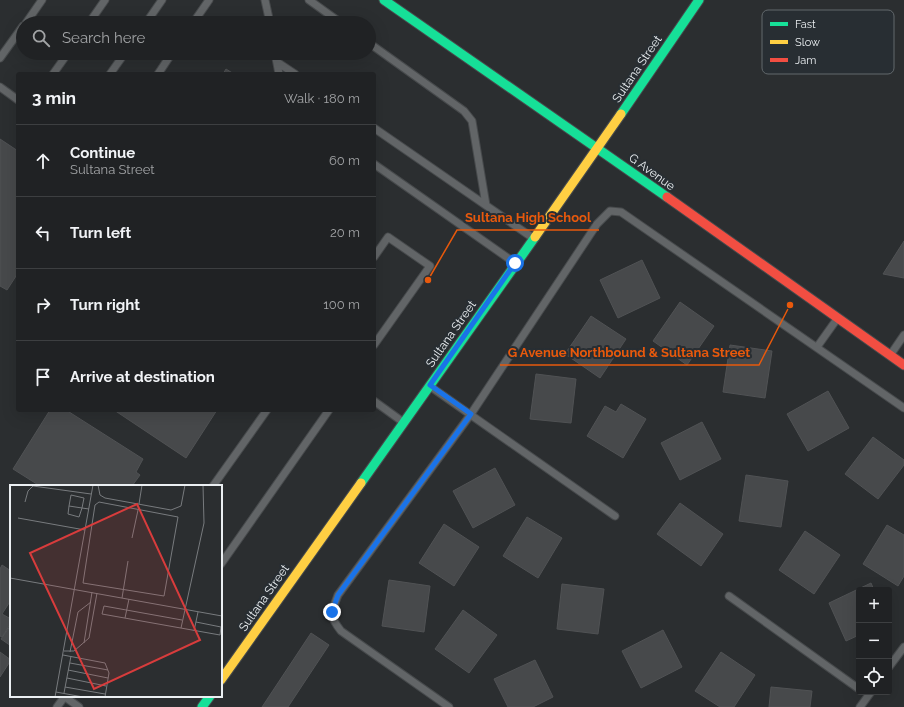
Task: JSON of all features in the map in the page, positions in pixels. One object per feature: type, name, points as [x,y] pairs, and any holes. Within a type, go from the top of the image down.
[{"type":"street","name":"G Avenue","points":[[384,0],[598,148],[904,365]]},
{"type":"street","name":"Sultana Street","points":[[222,679],[515,263],[598,148],[699,0]]},
{"type":"lane","points":[[31,16],[42,0]]},
{"type":"lane","points":[[94,16],[105,0]]},
{"type":"lane","points":[[151,16],[162,0]]},
{"type":"lane","points":[[198,16],[209,0]]},
{"type":"lane","points":[[265,0],[268,16]]},
{"type":"lane","points":[[309,0],[331,16]]},
{"type":"lane","points":[[0,58],[16,36]]},
{"type":"lane","points":[[376,48],[464,111],[472,121],[486,205]]},
{"type":"lane","points":[[54,72],[63,60]]},
{"type":"lane","points":[[111,72],[120,60]]},
{"type":"lane","points":[[159,72],[167,60]]},
{"type":"lane","points":[[277,62],[279,72]]},
{"type":"lane","points":[[277,62],[292,72]]},
{"type":"lane","points":[[0,87],[16,99]]},
{"type":"lane","points":[[376,129],[533,238]]},
{"type":"lane","points":[[376,165],[515,263]]},
{"type":"lane","points":[[448,707],[341,631],[333,620],[332,612],[338,595],[471,414],[598,224],[610,212],[621,212],[904,408]]},
{"type":"lane","points":[[376,254],[388,237],[430,266],[376,342]]},
{"type":"lane","points":[[817,347],[837,318]]},
{"type":"lane","points":[[890,355],[904,335]]},
{"type":"lane","points":[[430,385],[615,516]]},
{"type":"lane","points":[[376,402],[403,422]]},
{"type":"lane","points":[[214,485],[266,412]]},
{"type":"lane","points":[[222,563],[328,412]]},
{"type":"lane","points":[[729,596],[856,687]]},
{"type":"lane","points":[[892,663],[904,647]]},
{"type":"lane","points":[[860,707],[866,695]]},
{"type":"lane","points":[[57,707],[64,697]]},
{"type":"lane","points":[[66,697],[79,707]]},
{"type":"building","points":[[0,139],[16,150],[16,276],[7,290],[0,286]]},
{"type":"building","points":[[904,241],[904,278],[883,274]]},
{"type":"building","points":[[642,260],[660,298],[618,318],[600,280]]},
{"type":"building","points":[[680,302],[714,326],[687,365],[653,341]]},
{"type":"building","points":[[591,316],[626,339],[600,378],[565,354]]},
{"type":"building","points":[[730,345],[772,351],[765,398],[723,392]]},
{"type":"building","points":[[536,374],[576,379],[571,423],[530,419]]},
{"type":"building","points":[[828,391],[849,428],[808,451],[787,414]]},
{"type":"building","points":[[621,404],[646,419],[623,458],[587,436],[605,406],[616,412]]},
{"type":"building","points":[[49,412],[69,412],[143,459],[136,472],[140,475],[133,485],[38,485],[13,469]]},
{"type":"building","points":[[117,412],[216,412],[186,458]]},
{"type":"building","points":[[702,422],[721,459],[680,480],[661,443]]},
{"type":"building","points":[[873,437],[904,460],[904,465],[878,499],[845,474]]},
{"type":"building","points":[[495,468],[515,505],[473,528],[453,491]]},
{"type":"building","points":[[746,475],[788,481],[781,527],[739,521]]},
{"type":"building","points":[[680,503],[723,534],[701,566],[657,534]]},
{"type":"building","points":[[527,517],[562,538],[538,578],[503,556]]},
{"type":"building","points":[[444,524],[479,547],[454,586],[419,563]]},
{"type":"building","points":[[887,525],[904,535],[904,576],[898,586],[863,564]]},
{"type":"building","points":[[805,531],[840,555],[814,594],[779,570]]},
{"type":"building","points":[[2,565],[10,570],[10,602],[2,614],[10,618],[10,625],[2,637],[0,636],[0,569]]},
{"type":"building","points":[[389,580],[430,586],[424,632],[382,626]]},
{"type":"building","points":[[871,583],[873,587],[863,587]]},
{"type":"building","points":[[562,584],[604,589],[598,634],[557,629]]},
{"type":"building","points":[[856,590],[856,636],[846,641],[829,603]]},
{"type":"building","points":[[463,610],[497,635],[469,673],[435,649]]},
{"type":"building","points":[[10,626],[10,645],[1,639]]},
{"type":"building","points":[[663,630],[682,667],[641,688],[622,651]]},
{"type":"building","points":[[311,633],[329,645],[288,707],[262,707]]},
{"type":"building","points":[[0,652],[10,659],[10,662],[0,677]]},
{"type":"building","points":[[721,652],[755,675],[734,707],[720,707],[695,691]]},
{"type":"building","points":[[535,660],[553,697],[533,707],[508,707],[494,679]]},
{"type":"building","points":[[771,687],[812,691],[810,707],[769,707]]},
{"type":"traffic: fast","points":[[384,0],[667,197]]},
{"type":"traffic: fast","points":[[621,114],[699,0]]},
{"type":"traffic: fast","points":[[361,483],[535,237]]},
{"type":"traffic: fast","points":[[202,707],[209,697]]},
{"type":"traffic: slow","points":[[535,237],[621,114]]},
{"type":"traffic: slow","points":[[222,679],[361,483]]},
{"type":"traffic: jam","points":[[667,197],[904,365]]},
{"type":"place","name":"Sultana High School","points":[[428,280]]},
{"type":"place","name":"G Avenue Northbound & Sultana Street","points":[[790,305]]},
{"type":"route","points":[[332,612],[338,595],[471,414],[430,385],[515,263]]}]
